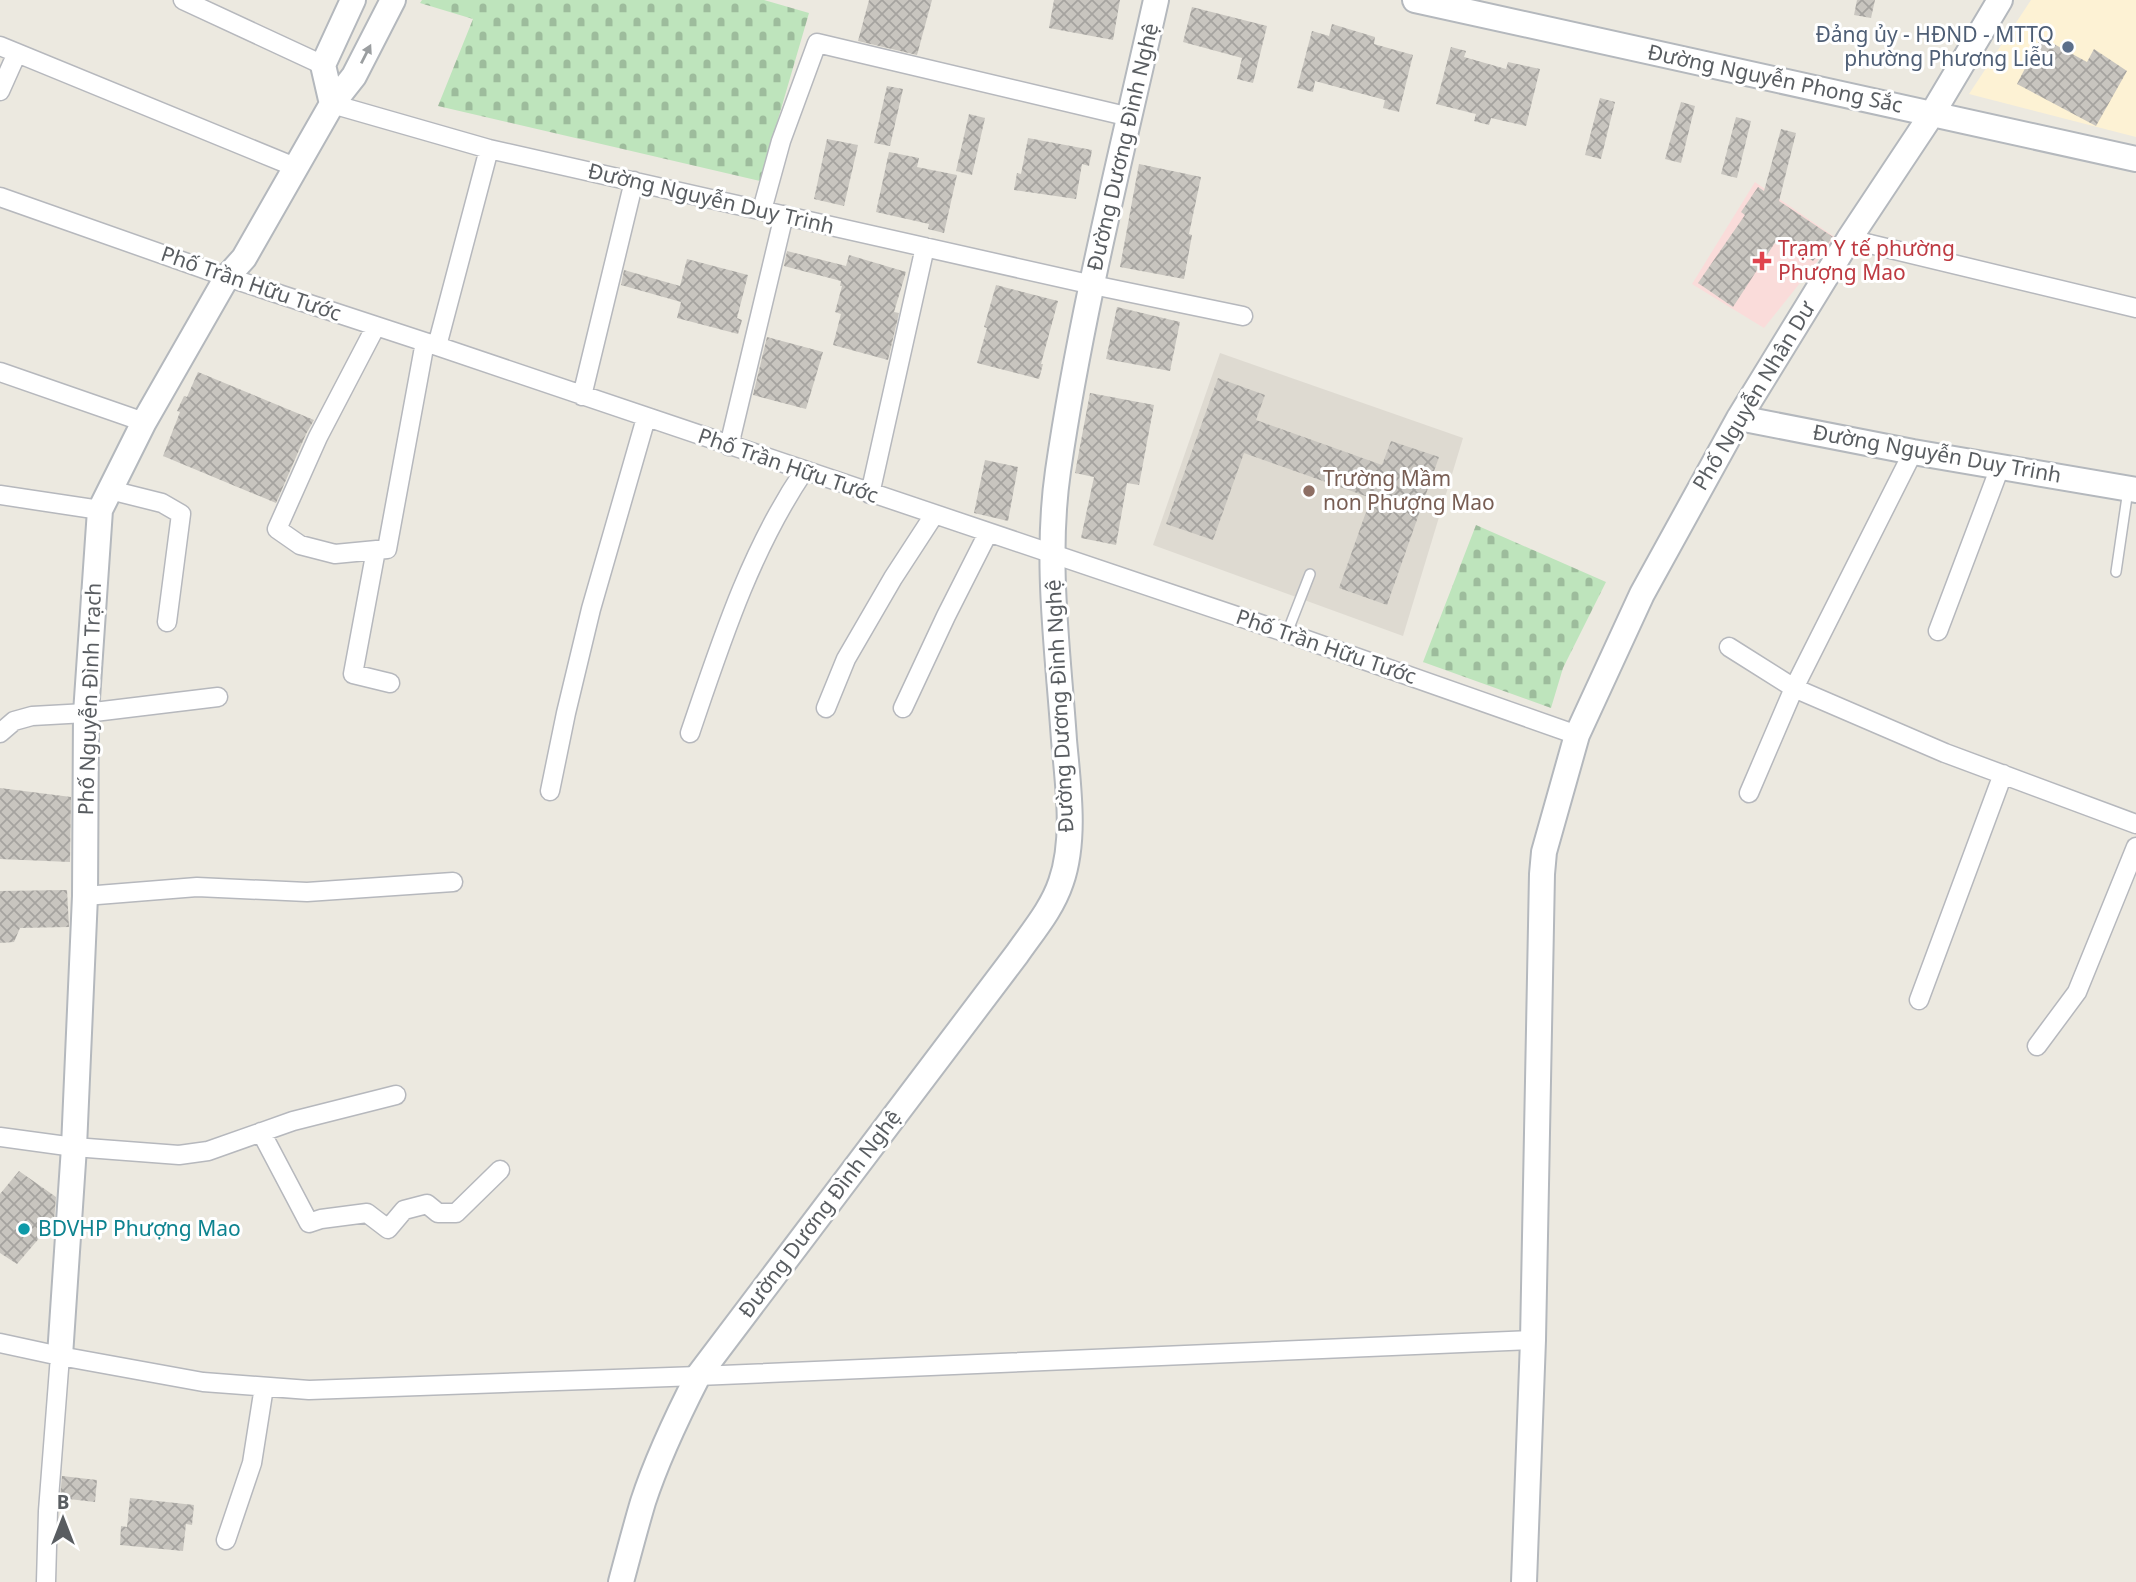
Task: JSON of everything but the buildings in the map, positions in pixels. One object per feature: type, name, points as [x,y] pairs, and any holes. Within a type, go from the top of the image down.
[{"type":"street","points":[[183,0],[323,65]]},
{"type":"street","points":[[332,104],[323,65],[353,0]]},
{"type":"street","name":"Phố Nguyễn Đình Trạch","points":[[60,1356],[74,1147],[85,896],[86,713],[105,500],[144,422],[227,277],[244,258],[332,104],[355,76],[393,0]]},
{"type":"street","name":"Đường Dương Đình Nghệ","points":[[621,1582],[643,1502],[658,1462],[698,1376],[1017,954],[1049,909],[1061,883],[1065,870],[1070,817],[1051,555],[1057,474],[1093,285],[1156,0]]},
{"type":"street","name":"Đường Nguyễn Phong Sắc","points":[[1415,0],[2136,159]]},
{"type":"street","name":"Phố Nguyễn Nhân Dư","points":[[1524,1582],[1533,1340],[1542,874],[1544,852],[1577,735],[1642,594],[1739,418],[1849,239],[1932,114],[2000,0]]},
{"type":"street","points":[[762,210],[781,141],[817,43],[1130,117]]},
{"type":"street","points":[[0,91],[8,50],[295,167]]},
{"type":"street","name":"Đường Nguyễn Duy Trinh","points":[[332,104],[489,149],[1093,285],[1244,316]]},
{"type":"street","points":[[376,326],[318,437],[277,528],[300,545],[335,554],[387,549],[431,344],[489,149]]},
{"type":"street","points":[[582,396],[634,181]]},
{"type":"street","name":"Phố Trần Hữu Tước","points":[[0,197],[227,277],[1287,634],[1577,735]]},
{"type":"street","points":[[729,446],[784,215]]},
{"type":"street","points":[[1849,239],[2136,308]]},
{"type":"street","points":[[870,494],[925,247]]},
{"type":"street","points":[[0,372],[144,422]]},
{"type":"street","points":[[550,791],[591,610],[646,418]]},
{"type":"street","name":"Đường Nguyễn Duy Trinh","points":[[1739,418],[1913,452],[2132,489]]},
{"type":"street","points":[[1749,793],[1794,688],[1913,452]]},
{"type":"street","points":[[1938,632],[2000,467]]},
{"type":"street","points":[[690,733],[728,624],[756,556],[783,502],[804,471]]},
{"type":"street","points":[[0,495],[162,502],[181,514],[167,622]]},
{"type":"street","points":[[826,709],[846,659],[892,578],[934,515]]},
{"type":"street","points":[[903,708],[988,533]]},
{"type":"street","points":[[376,550],[353,674],[390,684]]},
{"type":"street","points":[[1729,647],[1794,688],[1945,752],[2136,824]]},
{"type":"street","points":[[0,733],[14,721],[32,716],[86,713],[218,697]]},
{"type":"street","points":[[1919,1000],[2003,774]]},
{"type":"street","points":[[2037,1046],[2077,992],[2136,847]]},
{"type":"street","points":[[85,896],[197,887],[307,892],[453,882]]},
{"type":"street","points":[[0,1137],[74,1147],[179,1155],[208,1151],[293,1121],[396,1095]]},
{"type":"street","points":[[261,1132],[309,1223],[366,1213],[388,1229],[404,1210],[427,1204],[438,1213],[456,1213],[500,1170]]},
{"type":"street","points":[[0,1343],[203,1382],[309,1390],[1533,1340]]},
{"type":"street","points":[[46,1582],[48,1511],[60,1356]]},
{"type":"street","points":[[226,1540],[252,1463],[264,1387]]},
{"type":"lane","points":[[2116,572],[2132,489]]},
{"type":"lane","points":[[1287,634],[1310,574]]},
{"type":"shaded area","name":"Đảng ủy - HĐND - MTTQ phường Phương Liễu","points":[[2031,0],[2136,0],[2136,137],[1969,94]]},
{"type":"shaded area","name":"Trạm Y tế phường Phượng Mao","points":[[1755,182],[1836,238],[1764,328],[1692,284]]},
{"type":"shaded area","name":"Trường Mầm non Phượng Mao","points":[[1220,353],[1463,438],[1403,636],[1153,545]]},
{"type":"green space","points":[[422,0],[764,0],[809,13],[760,181],[438,106],[473,19],[420,3]]},
{"type":"green space","points":[[1476,525],[1606,582],[1563,668],[1551,708],[1423,662]]},
{"type":"place","name":"Đảng ủy - HĐND - MTTQ phường Phương Liễu","points":[[2068,47]]},
{"type":"place","name":"Trạm Y tế phường Phượng Mao","points":[[1762,261]]},
{"type":"place","name":"Trường Mầm non Phượng Mao","points":[[1309,491]]},
{"type":"place","name":"BDVHP Phượng Mao","points":[[24,1229]]}]
